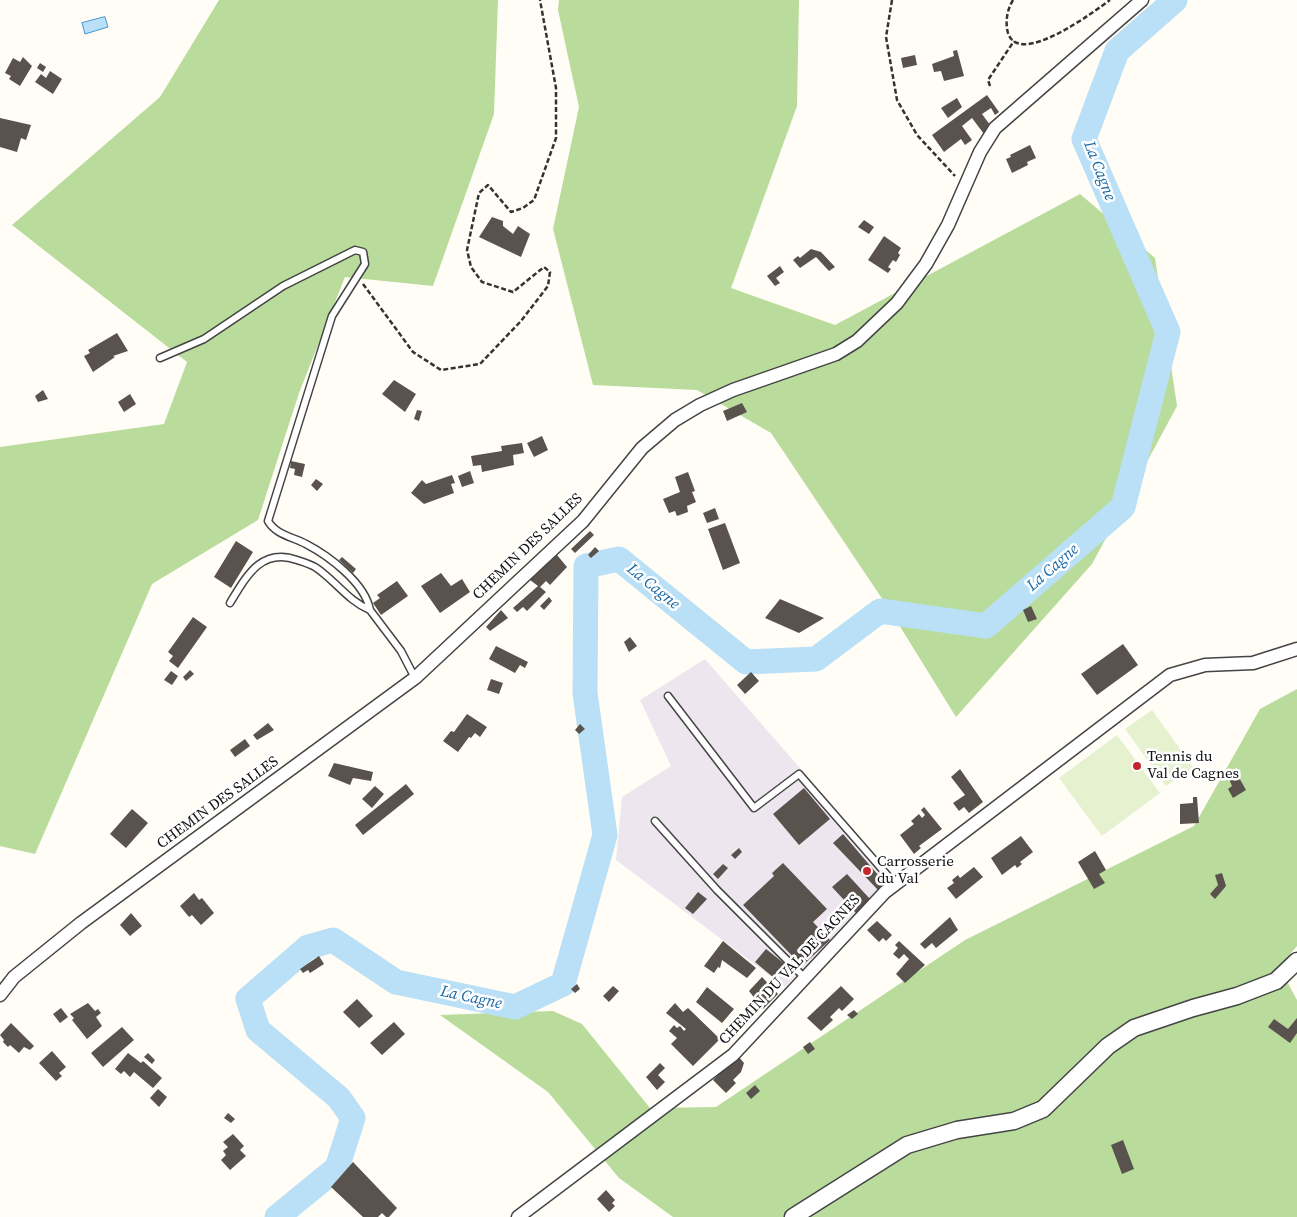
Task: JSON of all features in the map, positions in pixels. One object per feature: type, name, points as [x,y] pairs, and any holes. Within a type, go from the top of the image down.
[{"type":"street","name":"CHEMIN DES SALLES","points":[[0,995],[14,977],[81,923],[415,678],[583,521],[642,448],[675,420],[700,405],[734,390],[836,354],[856,341],[898,303],[926,264],[948,225],[980,152],[995,128],[1142,0]]},
{"type":"street","name":"CHEMIN DU VAL DE CAGNES","points":[[518,1217],[733,1055],[885,892],[1170,675],[1205,665],[1253,663],[1297,649]]},
{"type":"street","points":[[793,1217],[907,1145],[957,1130],[1014,1121],[1043,1109],[1108,1046],[1134,1028],[1193,1008],[1237,996],[1276,981],[1297,961]]},
{"type":"lane","points":[[160,358],[204,339],[283,286],[356,250],[363,252],[365,264],[358,277],[346,291],[332,316],[268,521],[273,529],[307,544],[332,560],[353,581],[369,603],[370,610]]},
{"type":"lane","points":[[230,603],[247,575],[260,562],[270,558],[289,557],[314,566],[358,605],[370,610],[401,650],[415,678]]},
{"type":"lane","points":[[668,696],[754,808],[799,774],[895,884]]},
{"type":"lane","points":[[655,821],[718,890],[805,978]]},
{"type":"path","points":[[358,277],[413,352],[441,370],[480,364],[521,321],[548,286],[550,272],[544,268],[513,292],[482,282],[471,267],[467,250],[479,194],[488,184],[511,212],[523,208],[534,200],[556,138],[556,88],[540,0]]},
{"type":"path","points":[[892,0],[886,37],[897,100],[917,135],[950,172],[965,183]]},
{"type":"path","points":[[1013,0],[1006,22],[1009,36],[1014,41],[1024,45],[1035,45],[1087,18],[1110,0]]},
{"type":"path","points":[[990,86],[988,80],[1014,41]]},
{"type":"shaded area","points":[[705,659],[893,875],[785,987],[616,860],[622,797],[671,766],[640,700]]},
{"type":"green space","points":[[219,0],[498,0],[494,114],[433,286],[345,277],[299,393],[258,520],[152,584],[35,854],[0,846],[0,447],[164,424],[187,362],[12,225],[160,97]]},
{"type":"green space","points":[[559,0],[799,0],[797,106],[731,288],[835,325],[1080,194],[1155,258],[1177,406],[1092,564],[956,717],[891,612],[771,433],[697,390],[593,385],[553,229],[579,107],[558,10]]},
{"type":"green space","points":[[1297,689],[1297,946],[1279,967],[1297,1000],[1297,1217],[673,1217],[619,1178],[548,1092],[440,1015],[553,1011],[582,1024],[650,1108],[716,1107],[965,940],[1194,826],[1260,709]]},
{"type":"green space","points":[[1152,710],[1193,767],[1166,786],[1125,729]]},
{"type":"green space","points":[[1117,735],[1160,793],[1102,836],[1059,778]]},
{"type":"water","points":[[105,17],[108,27],[85,34],[82,23]]},
{"type":"building","points":[[957,50],[964,76],[944,81],[941,71],[934,72],[932,64],[954,56],[953,51]]},
{"type":"building","points":[[915,55],[917,65],[903,68],[901,58]]},
{"type":"building","points":[[23,57],[32,66],[20,86],[9,79],[11,76],[5,73],[13,58],[20,62]]},
{"type":"building","points":[[40,63],[46,67],[43,72],[37,68]]},
{"type":"building","points":[[50,71],[62,79],[53,94],[35,82],[41,74],[46,78]]},
{"type":"building","points":[[987,95],[999,112],[995,115],[991,108],[982,114],[990,125],[984,134],[972,118],[962,126],[972,140],[965,145],[961,139],[944,152],[932,135]]},
{"type":"building","points":[[957,98],[962,107],[948,118],[941,108]]},
{"type":"building","points":[[0,118],[31,125],[26,140],[21,138],[17,152],[0,147]]},
{"type":"building","points":[[1030,145],[1036,158],[1027,162],[1028,165],[1012,173],[1006,159]]},
{"type":"building","points":[[492,217],[503,221],[503,226],[513,234],[518,226],[530,234],[521,257],[479,237]]},
{"type":"building","points":[[864,220],[874,227],[869,234],[858,227]]},
{"type":"building","points":[[884,236],[901,248],[896,262],[893,260],[888,267],[891,269],[888,273],[868,260]]},
{"type":"building","points":[[811,249],[821,252],[835,267],[829,271],[816,257],[800,268],[793,260],[798,256],[800,258]]},
{"type":"building","points":[[780,266],[784,272],[776,278],[780,283],[775,286],[767,276]]},
{"type":"building","points":[[117,333],[128,351],[113,356],[115,357],[93,372],[84,356],[90,353],[88,350]]},
{"type":"building","points":[[394,380],[416,394],[405,412],[382,394]]},
{"type":"building","points":[[43,390],[48,399],[38,402],[35,396]]},
{"type":"building","points":[[130,394],[136,404],[124,412],[118,402]]},
{"type":"building","points":[[742,403],[747,412],[727,421],[723,411]]},
{"type":"building","points":[[417,410],[422,411],[419,421],[414,419]]},
{"type":"building","points":[[542,436],[548,450],[534,457],[527,443]]},
{"type":"building","points":[[522,443],[524,453],[513,455],[514,465],[482,472],[481,465],[473,466],[471,456],[502,451],[501,446]]},
{"type":"building","points":[[291,461],[305,464],[302,477],[294,475],[295,469],[290,468]]},
{"type":"building","points":[[470,471],[474,483],[462,487],[458,476]]},
{"type":"building","points":[[688,472],[695,491],[692,492],[696,502],[687,506],[688,512],[677,516],[675,511],[669,513],[663,499],[680,492],[675,477]]},
{"type":"building","points":[[452,475],[455,483],[451,484],[454,493],[424,504],[411,493],[422,480],[426,484]]},
{"type":"building","points":[[316,479],[323,484],[317,491],[311,485]]},
{"type":"building","points":[[715,508],[719,519],[707,523],[703,513]]},
{"type":"building","points":[[725,523],[740,563],[723,570],[708,529]]},
{"type":"building","points":[[590,531],[594,535],[575,553],[571,549]]},
{"type":"building","points":[[236,541],[253,552],[231,588],[214,577]]},
{"type":"building","points":[[595,547],[599,551],[591,558],[588,555]]},
{"type":"building","points":[[557,555],[567,567],[550,585],[546,581],[540,587],[546,592],[527,611],[523,607],[517,612],[513,608],[538,586],[530,580]]},
{"type":"building","points":[[342,557],[356,569],[353,573],[339,560]]},
{"type":"building","points":[[441,573],[451,586],[462,579],[470,592],[440,613],[421,586]]},
{"type":"building","points":[[397,581],[408,596],[381,615],[373,603],[380,598],[377,595]]},
{"type":"building","points":[[549,597],[552,601],[544,610],[540,606]]},
{"type":"building","points":[[780,599],[824,618],[799,633],[765,618]]},
{"type":"building","points":[[1031,606],[1037,619],[1028,622],[1023,610]]},
{"type":"building","points":[[501,610],[508,618],[490,631],[486,627]]},
{"type":"building","points":[[193,617],[207,627],[178,668],[169,661],[173,656],[168,652]]},
{"type":"building","points":[[630,637],[637,646],[629,652],[624,642]]},
{"type":"building","points":[[1123,644],[1138,665],[1097,695],[1081,674]]},
{"type":"building","points":[[496,646],[528,662],[525,668],[520,665],[515,673],[489,659]]},
{"type":"building","points":[[190,670],[194,674],[186,681],[183,677]]},
{"type":"building","points":[[171,671],[178,676],[172,685],[164,680]]},
{"type":"building","points":[[751,672],[759,681],[745,694],[737,685]]},
{"type":"building","points":[[491,679],[503,683],[499,694],[487,690]]},
{"type":"building","points":[[467,714],[487,727],[480,737],[475,733],[471,738],[469,737],[458,752],[443,741],[451,731],[454,732]]},
{"type":"building","points":[[268,723],[274,730],[257,740],[253,735]]},
{"type":"building","points":[[580,724],[585,729],[579,734],[575,730]]},
{"type":"building","points":[[245,739],[250,746],[235,757],[230,750]]},
{"type":"building","points":[[334,763],[373,772],[371,781],[353,778],[350,785],[328,776]]},
{"type":"building","points":[[960,769],[983,802],[969,813],[964,807],[959,811],[953,803],[965,795],[951,777]]},
{"type":"building","points":[[1237,774],[1246,790],[1233,798],[1228,789],[1232,786],[1229,779]]},
{"type":"building","points":[[406,784],[414,794],[363,835],[355,825]]},
{"type":"building","points":[[375,786],[384,794],[372,808],[362,799]]},
{"type":"building","points":[[804,788],[830,819],[799,845],[773,814]]},
{"type":"building","points":[[1193,797],[1197,797],[1199,823],[1180,824],[1180,804],[1193,803]]},
{"type":"building","points":[[924,807],[942,829],[919,846],[921,848],[914,854],[900,835],[914,824],[911,821],[919,814],[922,818],[925,815],[921,810]]},
{"type":"building","points":[[132,809],[148,823],[126,848],[110,834]]},
{"type":"building","name":"Carrosserie du Val","points":[[843,834],[885,883],[878,890],[833,843]]},
{"type":"building","points":[[1021,836],[1033,852],[1020,862],[1022,864],[1017,868],[1015,865],[1002,875],[991,858]]},
{"type":"building","points":[[739,848],[742,852],[735,859],[731,855]]},
{"type":"building","points":[[1095,851],[1106,870],[1099,874],[1105,883],[1094,889],[1078,862]]},
{"type":"building","points":[[783,863],[827,909],[813,922],[830,940],[802,966],[743,905],[774,876],[772,873]]},
{"type":"building","points":[[723,864],[728,868],[718,879],[713,874]]},
{"type":"building","points":[[974,867],[983,877],[956,899],[947,888],[954,883],[952,880],[958,875],[960,878]]},
{"type":"building","points":[[1222,873],[1226,886],[1215,899],[1210,894],[1218,885],[1215,875]]},
{"type":"building","points":[[847,874],[870,899],[856,913],[832,887]]},
{"type":"building","points":[[698,892],[707,899],[693,914],[685,908]]},
{"type":"building","points":[[194,893],[199,900],[202,898],[214,913],[201,925],[192,915],[189,917],[180,906]]},
{"type":"building","points":[[131,913],[142,926],[130,936],[120,925]]},
{"type":"building","points":[[950,917],[958,930],[936,948],[932,943],[925,949],[920,944]]},
{"type":"building","points":[[877,921],[892,935],[886,941],[883,938],[879,942],[867,930]]},
{"type":"building","points":[[723,941],[756,968],[747,978],[722,960],[720,968],[718,967],[714,973],[704,966]]},
{"type":"building","points":[[899,941],[925,965],[905,983],[896,974],[909,959],[904,954],[899,959],[893,954],[898,948],[895,945]]},
{"type":"building","points":[[766,949],[785,964],[774,978],[755,962]]},
{"type":"building","points":[[319,956],[324,964],[310,973],[308,970],[303,973],[300,969]]},
{"type":"building","points":[[762,977],[778,994],[763,1009],[749,991]]},
{"type":"building","points":[[577,984],[580,989],[575,993],[571,989]]},
{"type":"building","points":[[613,986],[619,991],[609,1002],[603,996]]},
{"type":"building","points":[[841,986],[854,999],[842,1011],[839,1008],[830,1017],[833,1020],[821,1031],[807,1018]]},
{"type":"building","points":[[707,987],[734,1009],[722,1023],[696,1002]]},
{"type":"building","points":[[357,999],[373,1016],[359,1028],[343,1012]]},
{"type":"building","points":[[88,1003],[95,1011],[98,1009],[101,1013],[96,1017],[102,1026],[87,1039],[72,1020],[74,1018],[70,1014]]},
{"type":"building","points":[[675,1003],[683,1012],[688,1008],[720,1039],[693,1066],[671,1044],[677,1038],[669,1031],[674,1025],[677,1028],[680,1026],[684,1031],[686,1029],[666,1013]]},
{"type":"building","points":[[61,1008],[68,1017],[60,1023],[53,1014]]},
{"type":"building","points":[[854,1010],[858,1014],[852,1019],[847,1015]]},
{"type":"building","points":[[1297,1018],[1297,1033],[1290,1043],[1268,1027],[1274,1019],[1288,1029]]},
{"type":"building","points":[[394,1022],[405,1034],[382,1055],[370,1043]]},
{"type":"building","points":[[11,1023],[34,1046],[30,1050],[24,1047],[19,1053],[3,1042],[4,1040],[0,1035]]},
{"type":"building","points":[[122,1027],[134,1040],[103,1067],[91,1053]]},
{"type":"building","points":[[810,1042],[815,1049],[808,1054],[803,1047]]},
{"type":"building","points":[[52,1051],[66,1067],[59,1073],[62,1076],[56,1081],[39,1063]]},
{"type":"building","points":[[128,1053],[141,1063],[143,1061],[162,1078],[153,1088],[134,1072],[130,1077],[124,1071],[121,1074],[115,1069]]},
{"type":"building","points":[[148,1053],[155,1060],[152,1064],[144,1057]]},
{"type":"building","points":[[738,1056],[744,1063],[741,1072],[733,1080],[736,1083],[726,1093],[713,1080]]},
{"type":"building","points":[[660,1063],[665,1068],[658,1075],[665,1082],[657,1090],[646,1077]]},
{"type":"building","points":[[755,1085],[760,1091],[751,1099],[746,1093]]},
{"type":"building","points":[[158,1089],[167,1097],[159,1107],[150,1098]]},
{"type":"building","points":[[228,1113],[235,1119],[231,1123],[224,1118]]},
{"type":"building","points":[[233,1134],[244,1146],[240,1150],[246,1156],[230,1170],[221,1160],[226,1155],[223,1151],[228,1147],[223,1142]]},
{"type":"building","points":[[1123,1140],[1134,1169],[1122,1174],[1111,1145]]},
{"type":"building","points":[[353,1162],[397,1208],[389,1217],[382,1213],[378,1217],[363,1217],[331,1187]]},
{"type":"building","points":[[606,1190],[615,1200],[612,1203],[615,1206],[609,1212],[597,1199]]},
{"type":"waterway","name":"La Cagne","points":[[277,1217],[337,1168],[353,1118],[339,1098],[258,1030],[248,999],[308,947],[333,940],[396,982],[515,1007],[563,984],[605,835],[585,693],[586,566],[619,559],[746,662],[816,659],[880,611],[986,626],[1123,507],[1168,332],[1084,139],[1117,51],[1175,0]]},
{"type":"place","name":"Tennis du Val de Cagnes","points":[[1137,766]]},
{"type":"place","name":"Carrosserie du Val","points":[[867,871]]}]
